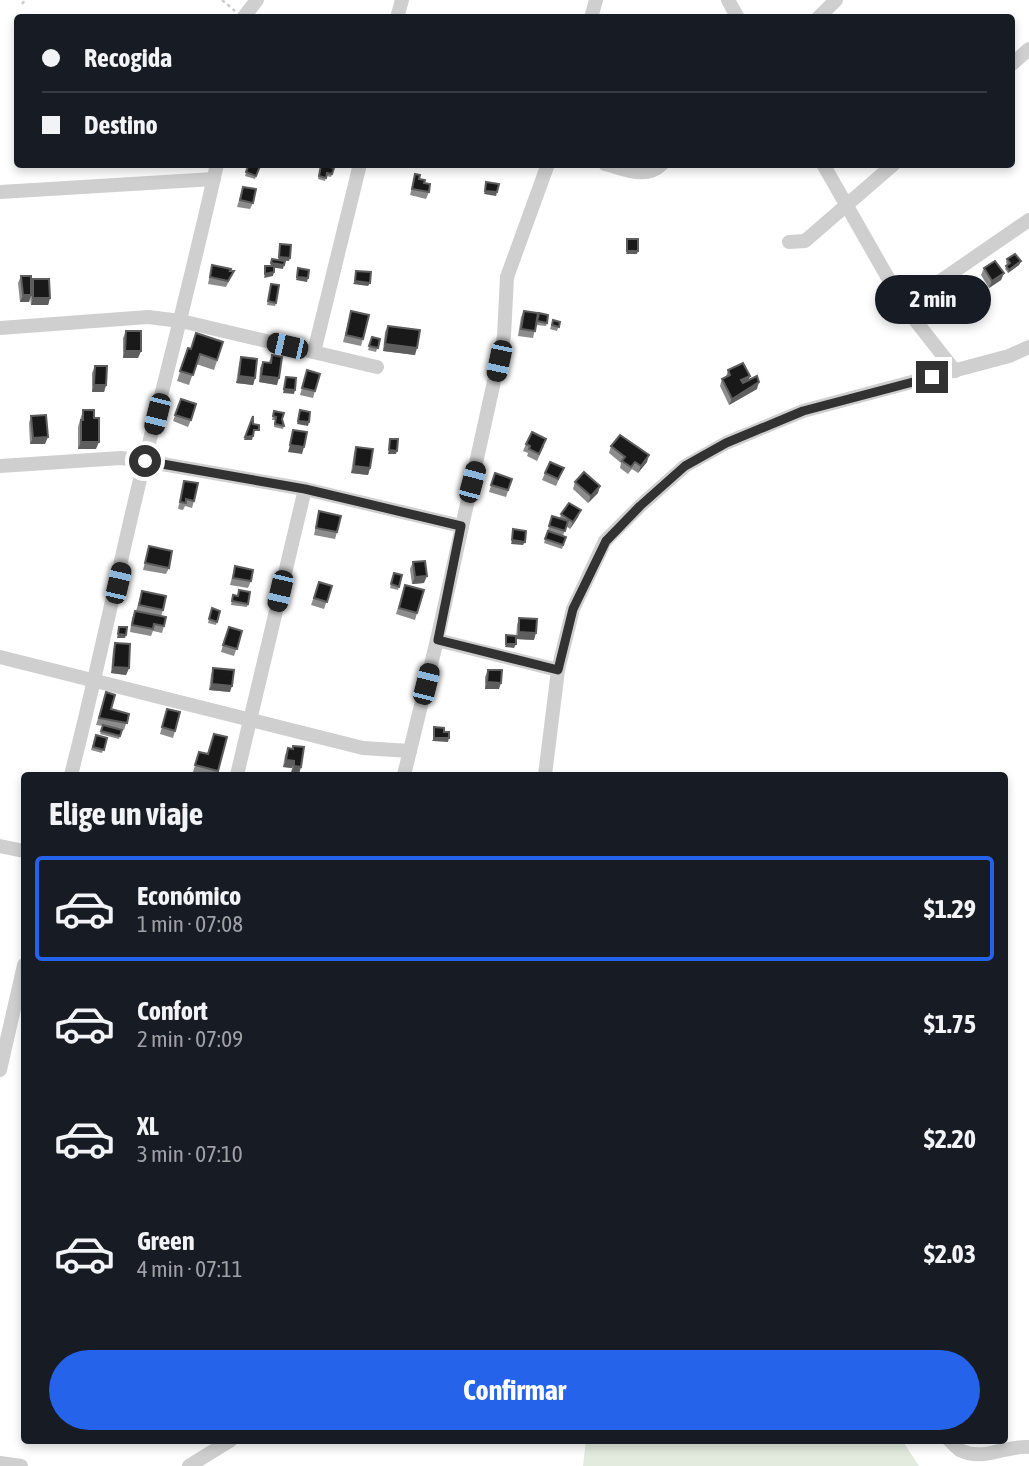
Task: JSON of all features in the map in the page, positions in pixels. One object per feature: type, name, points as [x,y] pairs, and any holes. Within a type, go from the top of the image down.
[{"type":"street","points":[[246,14],[257,0]]},
{"type":"street","points":[[822,14],[836,0]]},
{"type":"street","points":[[1015,61],[1029,49]]},
{"type":"street","points":[[314,352],[359,168]]},
{"type":"street","points":[[405,772],[438,640],[504,336],[508,277],[547,168]]},
{"type":"street","points":[[620,168],[639,173],[655,171],[658,168]]},
{"type":"street","points":[[825,168],[904,306],[955,371]]},
{"type":"street","points":[[789,242],[805,241],[889,168]]},
{"type":"street","points":[[0,191],[216,172],[72,772]]},
{"type":"street","points":[[904,306],[1029,220]]},
{"type":"street","points":[[0,328],[148,317],[181,321],[377,367]]},
{"type":"street","points":[[545,772],[558,670],[573,609],[606,541],[685,466],[726,443],[803,411],[1009,356],[1029,347]]},
{"type":"street","points":[[0,466],[121,458],[145,461],[305,489],[461,526]]},
{"type":"street","points":[[238,772],[305,489]]},
{"type":"street","points":[[438,640],[558,670]]},
{"type":"street","points":[[0,657],[363,748],[410,751]]},
{"type":"street","points":[[0,846],[21,851]]},
{"type":"street","points":[[0,1070],[21,978]]},
{"type":"street","points":[[189,1466],[225,1444]]},
{"type":"street","points":[[952,1444],[964,1459],[1019,1446],[1029,1447]]},
{"type":"street","points":[[0,1462],[21,1466]]},
{"type":"path","points":[[22,5],[25,0]]},
{"type":"shaded area","points":[[586,1444],[905,1444],[919,1466],[583,1466]]},
{"type":"building","points":[[248,168],[259,168],[256,176],[246,172]]},
{"type":"building","points":[[320,168],[334,168],[332,174],[327,173],[326,178],[319,176]]},
{"type":"building","points":[[415,174],[420,175],[419,179],[425,180],[424,183],[430,184],[429,192],[412,189]]},
{"type":"building","points":[[486,182],[499,184],[497,192],[485,191]]},
{"type":"building","points":[[243,187],[256,189],[253,203],[240,200]]},
{"type":"building","points":[[627,239],[638,239],[638,251],[627,251]]},
{"type":"building","points":[[280,244],[291,245],[290,258],[279,257]]},
{"type":"building","points":[[1015,254],[1021,261],[1009,270],[1006,266],[1010,263],[1007,259]]},
{"type":"building","points":[[272,259],[285,261],[284,265],[271,263]]},
{"type":"building","points":[[995,261],[1004,273],[992,281],[984,268]]},
{"type":"building","points":[[212,265],[234,271],[228,281],[210,277]]},
{"type":"building","points":[[265,266],[274,266],[274,272],[265,274]]},
{"type":"building","points":[[298,268],[309,270],[308,278],[297,277]]},
{"type":"building","points":[[356,271],[371,272],[370,283],[355,281]]},
{"type":"building","points":[[21,276],[31,276],[31,295],[23,295]]},
{"type":"building","points":[[33,279],[49,279],[50,298],[33,298]]},
{"type":"building","points":[[271,284],[279,285],[276,303],[268,301]]},
{"type":"building","points":[[351,311],[369,315],[363,339],[346,335]]},
{"type":"building","points":[[524,311],[538,313],[535,331],[521,329]]},
{"type":"building","points":[[539,313],[548,315],[547,323],[537,321]]},
{"type":"building","points":[[553,320],[560,322],[559,327],[552,325]]},
{"type":"building","points":[[388,326],[420,330],[417,348],[385,344]]},
{"type":"building","points":[[126,331],[141,331],[141,351],[125,351]]},
{"type":"building","points":[[196,333],[223,342],[217,360],[200,354],[193,375],[180,371]]},
{"type":"building","points":[[372,337],[380,339],[378,348],[369,346]]},
{"type":"building","points":[[272,355],[282,357],[279,378],[261,376],[263,362],[271,363]]},
{"type":"building","points":[[241,357],[257,359],[255,378],[239,376]]},
{"type":"building","points":[[743,363],[750,376],[741,380],[743,383],[757,376],[759,382],[732,399],[722,379],[730,375],[728,370]]},
{"type":"building","points":[[95,366],[107,366],[106,385],[94,385]]},
{"type":"building","points":[[307,370],[320,374],[315,391],[302,388]]},
{"type":"building","points":[[286,377],[296,378],[295,390],[284,389]]},
{"type":"building","points":[[181,399],[196,404],[191,420],[175,415]]},
{"type":"building","points":[[83,410],[94,410],[94,418],[99,418],[99,442],[81,442]]},
{"type":"building","points":[[300,410],[310,412],[309,422],[298,421]]},
{"type":"building","points":[[274,411],[284,413],[284,426],[275,424]]},
{"type":"building","points":[[46,415],[48,437],[33,438],[31,416]]},
{"type":"building","points":[[253,416],[253,424],[259,425],[259,430],[254,430],[253,436],[245,437]]},
{"type":"building","points":[[293,430],[307,432],[304,447],[290,445]]},
{"type":"building","points":[[532,432],[546,439],[539,454],[529,449],[530,446],[526,444]]},
{"type":"building","points":[[620,435],[649,455],[641,466],[635,462],[631,467],[622,461],[625,457],[611,446]]},
{"type":"building","points":[[390,439],[398,439],[397,451],[389,450]]},
{"type":"building","points":[[356,447],[373,449],[370,468],[354,466]]},
{"type":"building","points":[[550,462],[564,468],[558,479],[545,473]]},
{"type":"building","points":[[584,472],[600,486],[591,496],[575,482]]},
{"type":"building","points":[[495,473],[512,479],[508,490],[491,485]]},
{"type":"building","points":[[184,481],[198,483],[194,501],[186,499],[186,503],[180,502]]},
{"type":"building","points":[[569,503],[581,510],[573,522],[561,514]]},
{"type":"building","points":[[319,511],[341,516],[337,532],[316,528]]},
{"type":"building","points":[[552,516],[568,521],[565,531],[549,526]]},
{"type":"building","points":[[513,529],[526,531],[525,542],[512,540]]},
{"type":"building","points":[[548,531],[566,537],[563,545],[545,539]]},
{"type":"building","points":[[149,546],[172,551],[169,568],[145,563]]},
{"type":"building","points":[[425,561],[427,576],[415,577],[413,562]]},
{"type":"building","points":[[235,566],[253,570],[251,581],[233,578]]},
{"type":"building","points":[[394,573],[402,575],[399,587],[391,584]]},
{"type":"building","points":[[319,582],[332,586],[327,602],[314,598]]},
{"type":"building","points":[[405,585],[424,590],[417,613],[399,608]]},
{"type":"building","points":[[239,590],[250,592],[248,604],[232,601],[233,595],[238,596]]},
{"type":"building","points":[[142,591],[166,596],[163,610],[139,605]]},
{"type":"building","points":[[212,608],[220,611],[217,622],[209,619]]},
{"type":"building","points":[[135,611],[166,617],[164,626],[154,624],[153,629],[132,625]]},
{"type":"building","points":[[519,618],[537,619],[536,633],[519,632]]},
{"type":"building","points":[[119,627],[127,627],[126,635],[118,634]]},
{"type":"building","points":[[229,627],[242,631],[237,649],[223,645]]},
{"type":"building","points":[[506,635],[516,636],[516,644],[506,644]]},
{"type":"building","points":[[115,643],[130,644],[129,668],[113,667]]},
{"type":"building","points":[[213,668],[234,670],[232,686],[212,684]]},
{"type":"building","points":[[488,670],[502,670],[501,683],[487,682]]},
{"type":"building","points":[[106,692],[115,695],[111,709],[129,714],[127,723],[99,718]]},
{"type":"building","points":[[167,709],[180,712],[175,731],[162,727]]},
{"type":"building","points":[[103,725],[122,730],[120,736],[101,731]]},
{"type":"building","points":[[434,727],[444,728],[444,732],[449,732],[449,738],[434,738]]},
{"type":"building","points":[[214,734],[227,737],[218,771],[195,765],[199,752],[208,754]]},
{"type":"building","points":[[96,735],[107,738],[104,750],[93,747]]},
{"type":"building","points":[[293,746],[304,747],[301,767],[294,766],[294,761],[286,760],[288,748],[293,749]]},
{"type":"route","points":[[145,461],[305,489],[461,526],[438,640],[558,670],[573,609],[606,541],[685,466],[726,443],[803,411],[932,377]]}]
